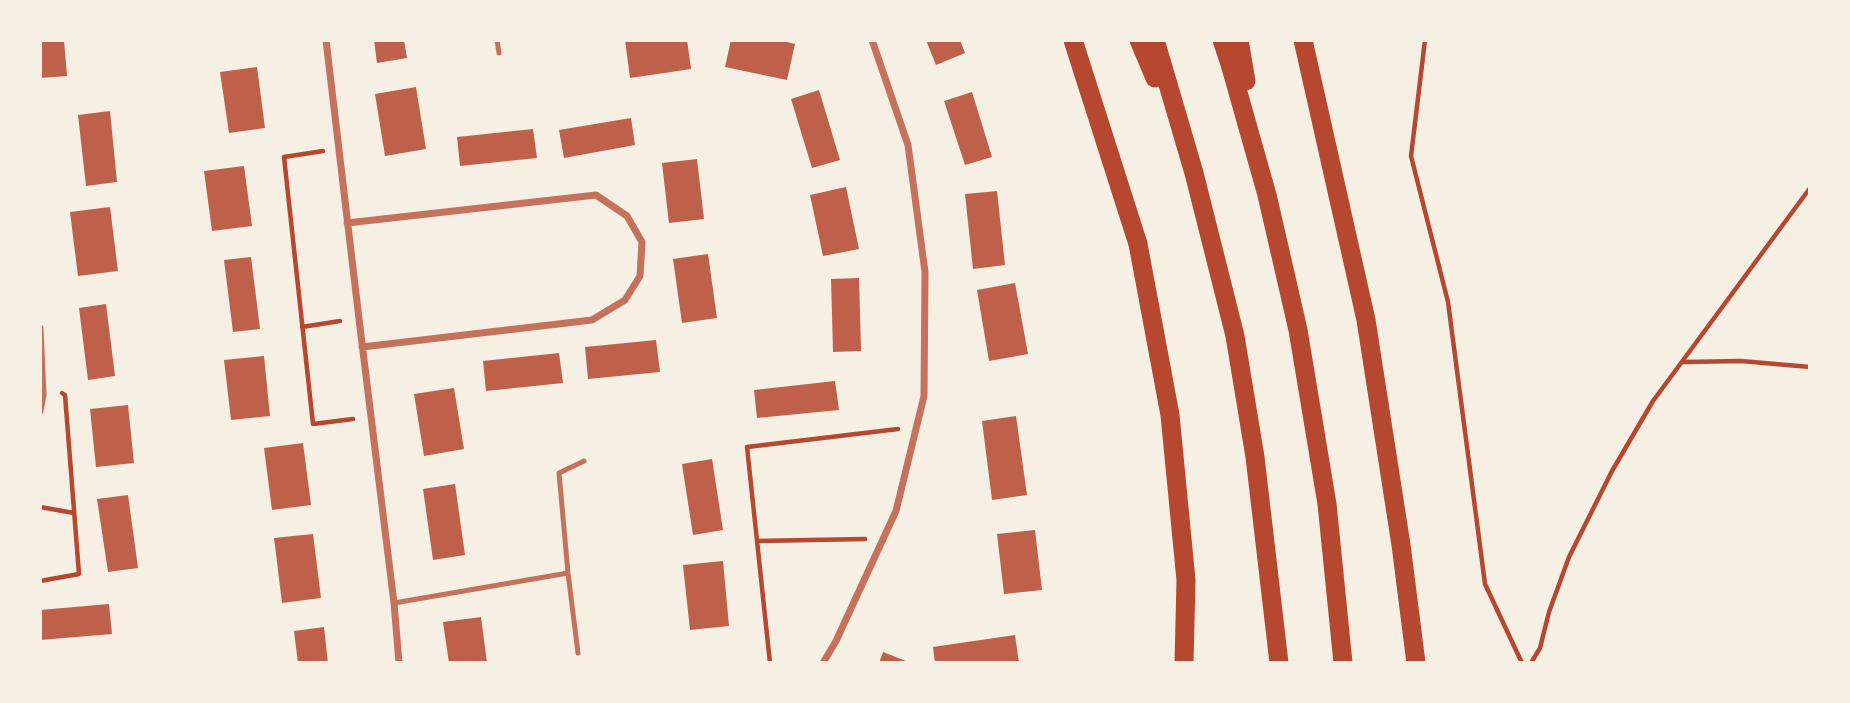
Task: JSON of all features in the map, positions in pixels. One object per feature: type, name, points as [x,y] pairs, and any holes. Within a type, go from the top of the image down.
[{"type":"highway","points":[[1073,40],[1139,244],[1170,415],[1186,580],[1184,663]]},
{"type":"highway","points":[[1139,40],[1194,173]]},
{"type":"highway","points":[[1155,40],[1194,173],[1235,336],[1255,457],[1279,663]]},
{"type":"highway","points":[[1222,40],[1267,195]]},
{"type":"highway","points":[[1239,40],[1267,195],[1298,330],[1327,504],[1343,663]]},
{"type":"highway","points":[[1303,40],[1366,320],[1401,545],[1416,663]]},
{"type":"street","points":[[326,40],[399,663]]},
{"type":"street","points":[[823,663],[836,641],[896,511],[924,396],[925,272],[908,145],[872,40]]},
{"type":"street","points":[[347,223],[596,195],[627,216],[642,242],[640,275],[625,300],[592,320],[362,347]]},
{"type":"street","points":[[40,328],[43,376],[40,411]]},
{"type":"lane","points":[[497,40],[499,53]]},
{"type":"lane","points":[[578,653],[559,473],[584,461]]},
{"type":"lane","points":[[394,603],[568,573]]},
{"type":"path","points":[[1425,40],[1411,156],[1448,302],[1485,584],[1522,663]]},
{"type":"path","points":[[338,149],[284,157],[313,424],[371,416]]},
{"type":"path","points":[[1531,663],[1540,648],[1549,612],[1569,557],[1612,471],[1653,401],[1810,188]]},
{"type":"path","points":[[302,327],[359,319]]},
{"type":"path","points":[[1684,362],[1741,361],[1810,367]]},
{"type":"path","points":[[40,581],[79,574],[65,395],[43,376]]},
{"type":"path","points":[[770,663],[747,447],[917,426]]},
{"type":"path","points":[[40,507],[74,513]]},
{"type":"path","points":[[757,541],[884,538]]},
{"type":"building","points":[[40,40],[64,40],[67,76],[40,78]]},
{"type":"building","points":[[374,40],[404,40],[407,58],[377,63]]},
{"type":"building","points":[[625,40],[687,40],[691,69],[630,78]]},
{"type":"building","points":[[731,40],[779,40],[795,44],[787,80],[725,67]]},
{"type":"building","points":[[926,40],[960,40],[965,53],[936,65]]},
{"type":"building","points":[[257,67],[265,128],[229,133],[220,72]]},
{"type":"building","points":[[416,87],[426,149],[385,156],[375,94]]},
{"type":"building","points":[[819,90],[840,160],[812,168],[791,99]]},
{"type":"building","points":[[972,92],[992,157],[965,165],[944,101]]},
{"type":"building","points":[[110,111],[117,182],[86,186],[78,115]]},
{"type":"building","points":[[631,118],[635,145],[564,158],[559,130]]},
{"type":"building","points":[[533,129],[537,158],[460,166],[457,137]]},
{"type":"building","points":[[697,159],[704,219],[669,223],[662,163]]},
{"type":"building","points":[[244,166],[252,226],[212,231],[204,171]]},
{"type":"building","points":[[846,187],[859,249],[823,256],[810,195]]},
{"type":"building","points":[[997,191],[1005,265],[973,269],[965,194]]},
{"type":"building","points":[[110,207],[118,271],[78,276],[70,212]]},
{"type":"building","points":[[708,254],[717,318],[682,323],[673,259]]},
{"type":"building","points":[[251,257],[260,329],[233,332],[224,260]]},
{"type":"building","points":[[859,278],[861,351],[833,352],[831,279]]},
{"type":"building","points":[[1015,283],[1028,354],[989,361],[977,290]]},
{"type":"building","points":[[106,304],[115,376],[88,380],[79,308]]},
{"type":"building","points":[[656,340],[660,372],[588,379],[585,347]]},
{"type":"building","points":[[559,353],[563,383],[486,391],[483,361]]},
{"type":"building","points":[[264,356],[270,416],[231,420],[224,360]]},
{"type":"building","points":[[835,381],[839,410],[757,418],[754,390]]},
{"type":"building","points":[[454,388],[464,449],[424,456],[414,394]]},
{"type":"building","points":[[128,405],[134,463],[96,467],[90,409]]},
{"type":"building","points":[[1016,416],[1027,495],[992,500],[982,421]]},
{"type":"building","points":[[303,443],[311,505],[272,510],[264,448]]},
{"type":"building","points":[[712,459],[723,530],[693,535],[682,464]]},
{"type":"building","points":[[455,484],[465,555],[433,560],[423,489]]},
{"type":"building","points":[[128,495],[138,568],[108,572],[97,499]]},
{"type":"building","points":[[1035,530],[1042,590],[1004,594],[997,534]]},
{"type":"building","points":[[313,534],[321,598],[282,603],[274,538]]},
{"type":"building","points":[[723,561],[729,626],[690,630],[683,565]]},
{"type":"building","points":[[109,604],[112,634],[40,640],[40,610]]},
{"type":"building","points":[[481,617],[487,663],[449,663],[443,622]]},
{"type":"building","points":[[324,627],[328,663],[298,663],[294,631]]},
{"type":"building","points":[[1015,635],[1019,663],[935,663],[933,647]]},
{"type":"building","points":[[883,652],[911,663],[879,663]]}]
